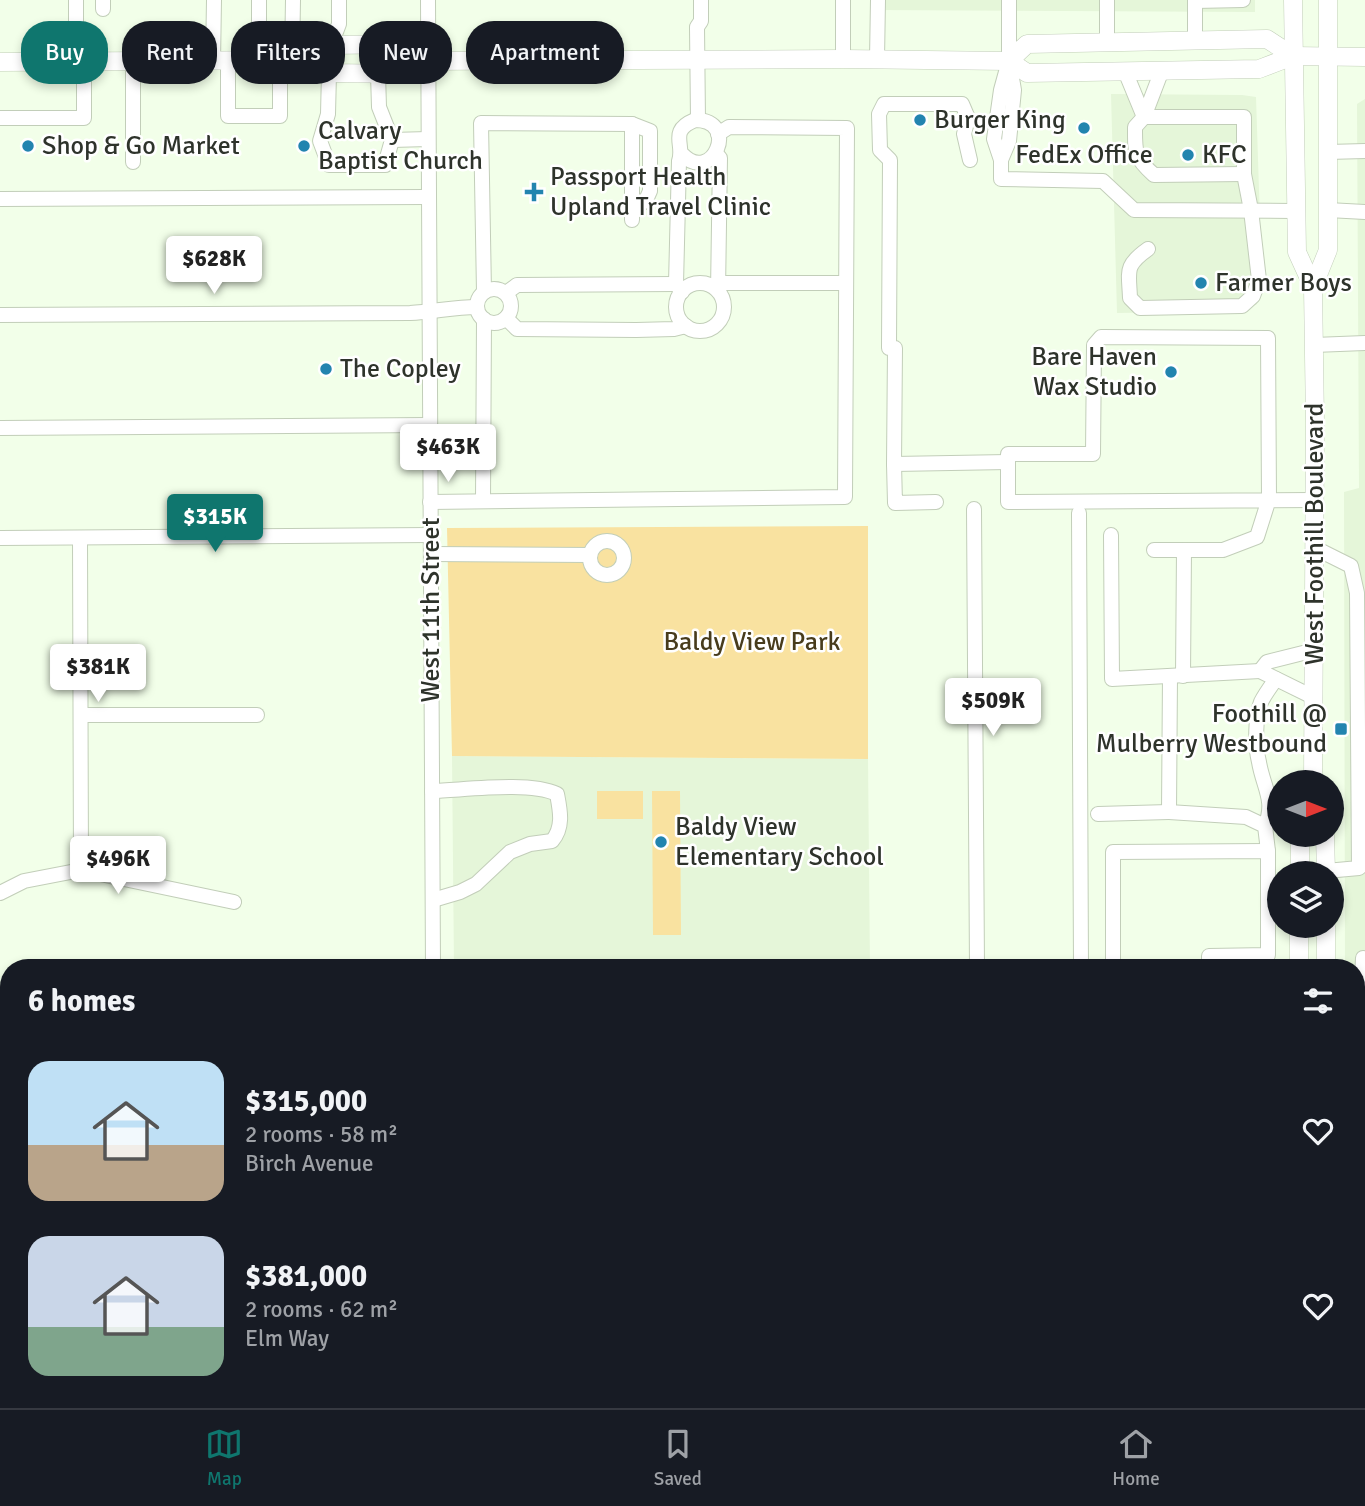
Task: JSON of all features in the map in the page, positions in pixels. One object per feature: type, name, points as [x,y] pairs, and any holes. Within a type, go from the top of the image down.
[{"type":"main road","name":"West Foothill Boulevard","points":[[1293,0],[1294,211],[1297,252],[1313,287]]},
{"type":"main road","name":"West Foothill Boulevard","points":[[1314,770],[1313,287],[1328,250],[1328,0]]},
{"type":"main road","points":[[1009,61],[1027,44],[1195,40],[1267,39],[1293,56]]},
{"type":"main road","points":[[452,61],[1009,61],[1027,73],[1259,69],[1293,56],[1365,57]]},
{"type":"main road","points":[[0,61],[21,61]]},
{"type":"main road","points":[[220,61],[231,61]]},
{"type":"main road","points":[[1299,938],[1299,959]]},
{"type":"main road","points":[[1326,938],[1326,959]]},
{"type":"street","points":[[76,0],[77,21]]},
{"type":"street","points":[[214,0],[228,116],[280,116],[283,84]]},
{"type":"street","points":[[259,0],[259,21]]},
{"type":"street","points":[[291,21],[293,0]]},
{"type":"street","points":[[339,0],[339,21]]},
{"type":"street","name":"West 11th Street","points":[[428,0],[428,21]]},
{"type":"street","points":[[692,0],[692,20],[697,27]]},
{"type":"street","points":[[698,120],[696,59],[701,0]]},
{"type":"street","points":[[843,0],[843,59]]},
{"type":"street","points":[[877,59],[878,0]]},
{"type":"street","points":[[1009,0],[1009,61],[1014,90],[1009,141],[1001,160],[1001,180],[1103,181],[1134,210],[1294,211]]},
{"type":"street","points":[[1107,0],[1108,42]]},
{"type":"street","points":[[1195,40],[1195,0],[1243,0]]},
{"type":"street","points":[[1162,70],[1144,117],[1135,127],[1135,149],[1140,163],[1154,175],[1244,174]]},
{"type":"street","points":[[1125,71],[1144,117]]},
{"type":"street","points":[[0,118],[84,118],[82,84]]},
{"type":"street","points":[[133,84],[133,162]]},
{"type":"street","points":[[329,84],[328,114],[320,141],[329,165],[385,165],[392,140],[379,107],[378,84]]},
{"type":"street","name":"West 11th Street","points":[[428,84],[433,959]]},
{"type":"street","points":[[936,502],[895,503],[890,160],[880,150],[878,114],[884,104],[962,104],[968,118],[964,134],[970,160]]},
{"type":"street","points":[[1144,117],[1244,117],[1244,174],[1259,280],[1253,296],[1242,306],[1140,308],[1129,299],[1129,270],[1132,261],[1148,249]]},
{"type":"street","points":[[698,120],[709,123],[718,134],[720,141],[716,153],[711,158],[698,162],[681,153],[677,141],[688,123],[698,120]]},
{"type":"street","points":[[483,501],[480,313],[484,292],[481,123],[632,124],[650,131],[650,191],[646,200],[632,215]]},
{"type":"street","points":[[430,502],[845,497],[847,128],[729,127],[718,134]]},
{"type":"street","points":[[392,140],[428,139]]},
{"type":"street","points":[[1328,152],[1365,151]]},
{"type":"street","points":[[681,153],[679,288],[676,306],[681,321],[693,330],[708,330],[725,325],[719,287],[720,158],[716,153]]},
{"type":"street","points":[[0,199],[427,197]]},
{"type":"street","points":[[1328,210],[1365,212]]},
{"type":"street","points":[[506,293],[517,285],[679,288],[699,283],[719,287],[846,283]]},
{"type":"street","points":[[0,315],[429,312],[450,307],[480,313],[498,323],[506,318],[511,302],[506,293],[495,288],[484,292]]},
{"type":"street","points":[[506,318],[517,330],[674,330],[686,327]]},
{"type":"street","points":[[1154,550],[1223,550],[1257,537],[1269,499],[1268,338],[1101,337],[1094,345],[1093,453],[1009,454],[1009,502],[1269,499],[1315,500]]},
{"type":"street","points":[[1314,345],[1365,343]]},
{"type":"street","points":[[0,428],[430,425]]},
{"type":"street","points":[[894,464],[1009,462]]},
{"type":"street","points":[[974,509],[977,959]]},
{"type":"street","points":[[1079,513],[1081,959]]},
{"type":"street","points":[[0,538],[431,535]]},
{"type":"street","points":[[1111,535],[1112,679],[1260,671],[1315,698]]},
{"type":"street","points":[[80,538],[81,870]]},
{"type":"street","points":[[1315,548],[1351,566],[1361,626],[1362,868],[1344,870]]},
{"type":"street","points":[[1169,812],[1184,550]]},
{"type":"street","points":[[431,554],[590,555]]},
{"type":"street","points":[[1260,671],[1267,662],[1315,650]]},
{"type":"street","points":[[1209,959],[1209,956],[1268,956],[1268,851],[1265,826],[1271,813],[1268,792],[1258,761],[1258,725],[1261,703],[1276,679]]},
{"type":"street","points":[[80,715],[257,715]]},
{"type":"street","points":[[432,791],[547,789],[557,794],[561,812],[559,833],[552,841],[530,844],[510,852],[476,884],[433,900]]},
{"type":"street","points":[[1098,814],[1169,812],[1246,817],[1265,826]]},
{"type":"street","points":[[1113,959],[1113,852],[1268,851]]},
{"type":"street","points":[[0,893],[24,881],[81,870],[234,902]]},
{"type":"shaded area","points":[[872,0],[1255,0],[1255,12],[872,10]]},
{"type":"shaded area","points":[[1111,94],[1256,97],[1262,283],[1257,304],[1243,311],[1117,313]]},
{"type":"shaded area","points":[[1365,99],[1365,959],[1345,959],[1344,492],[1359,488],[1357,104]]},
{"type":"shaded area","name":"Baldy View Elementary School","points":[[452,756],[868,759],[870,959],[454,959]]},
{"type":"green space","name":"Baldy View Park","points":[[868,526],[868,759],[452,756],[447,528]]},
{"type":"green space","points":[[597,791],[643,791],[643,819],[597,819]]},
{"type":"green space","points":[[652,791],[680,791],[681,935],[653,935]]},
{"type":"place","name":"Burger King","points":[[920,120]]},
{"type":"place","name":"FedEx Office","points":[[1084,128]]},
{"type":"place","name":"Shop & Go Market","points":[[28,146]]},
{"type":"place","name":"Calvary Baptist Church","points":[[304,146]]},
{"type":"place","name":"KFC","points":[[1188,155]]},
{"type":"place","name":"Passport Health Upland Travel Clinic","points":[[534,192]]},
{"type":"place","name":"Farmer Boys","points":[[1201,283]]},
{"type":"place","name":"The Copley","points":[[326,369]]},
{"type":"place","name":"Bare Haven Wax Studio","points":[[1171,372]]},
{"type":"place","name":"Foothill @ Mulberry Westbound","points":[[1341,729]]},
{"type":"place","name":"Baldy View Elementary School","points":[[661,842]]}]
